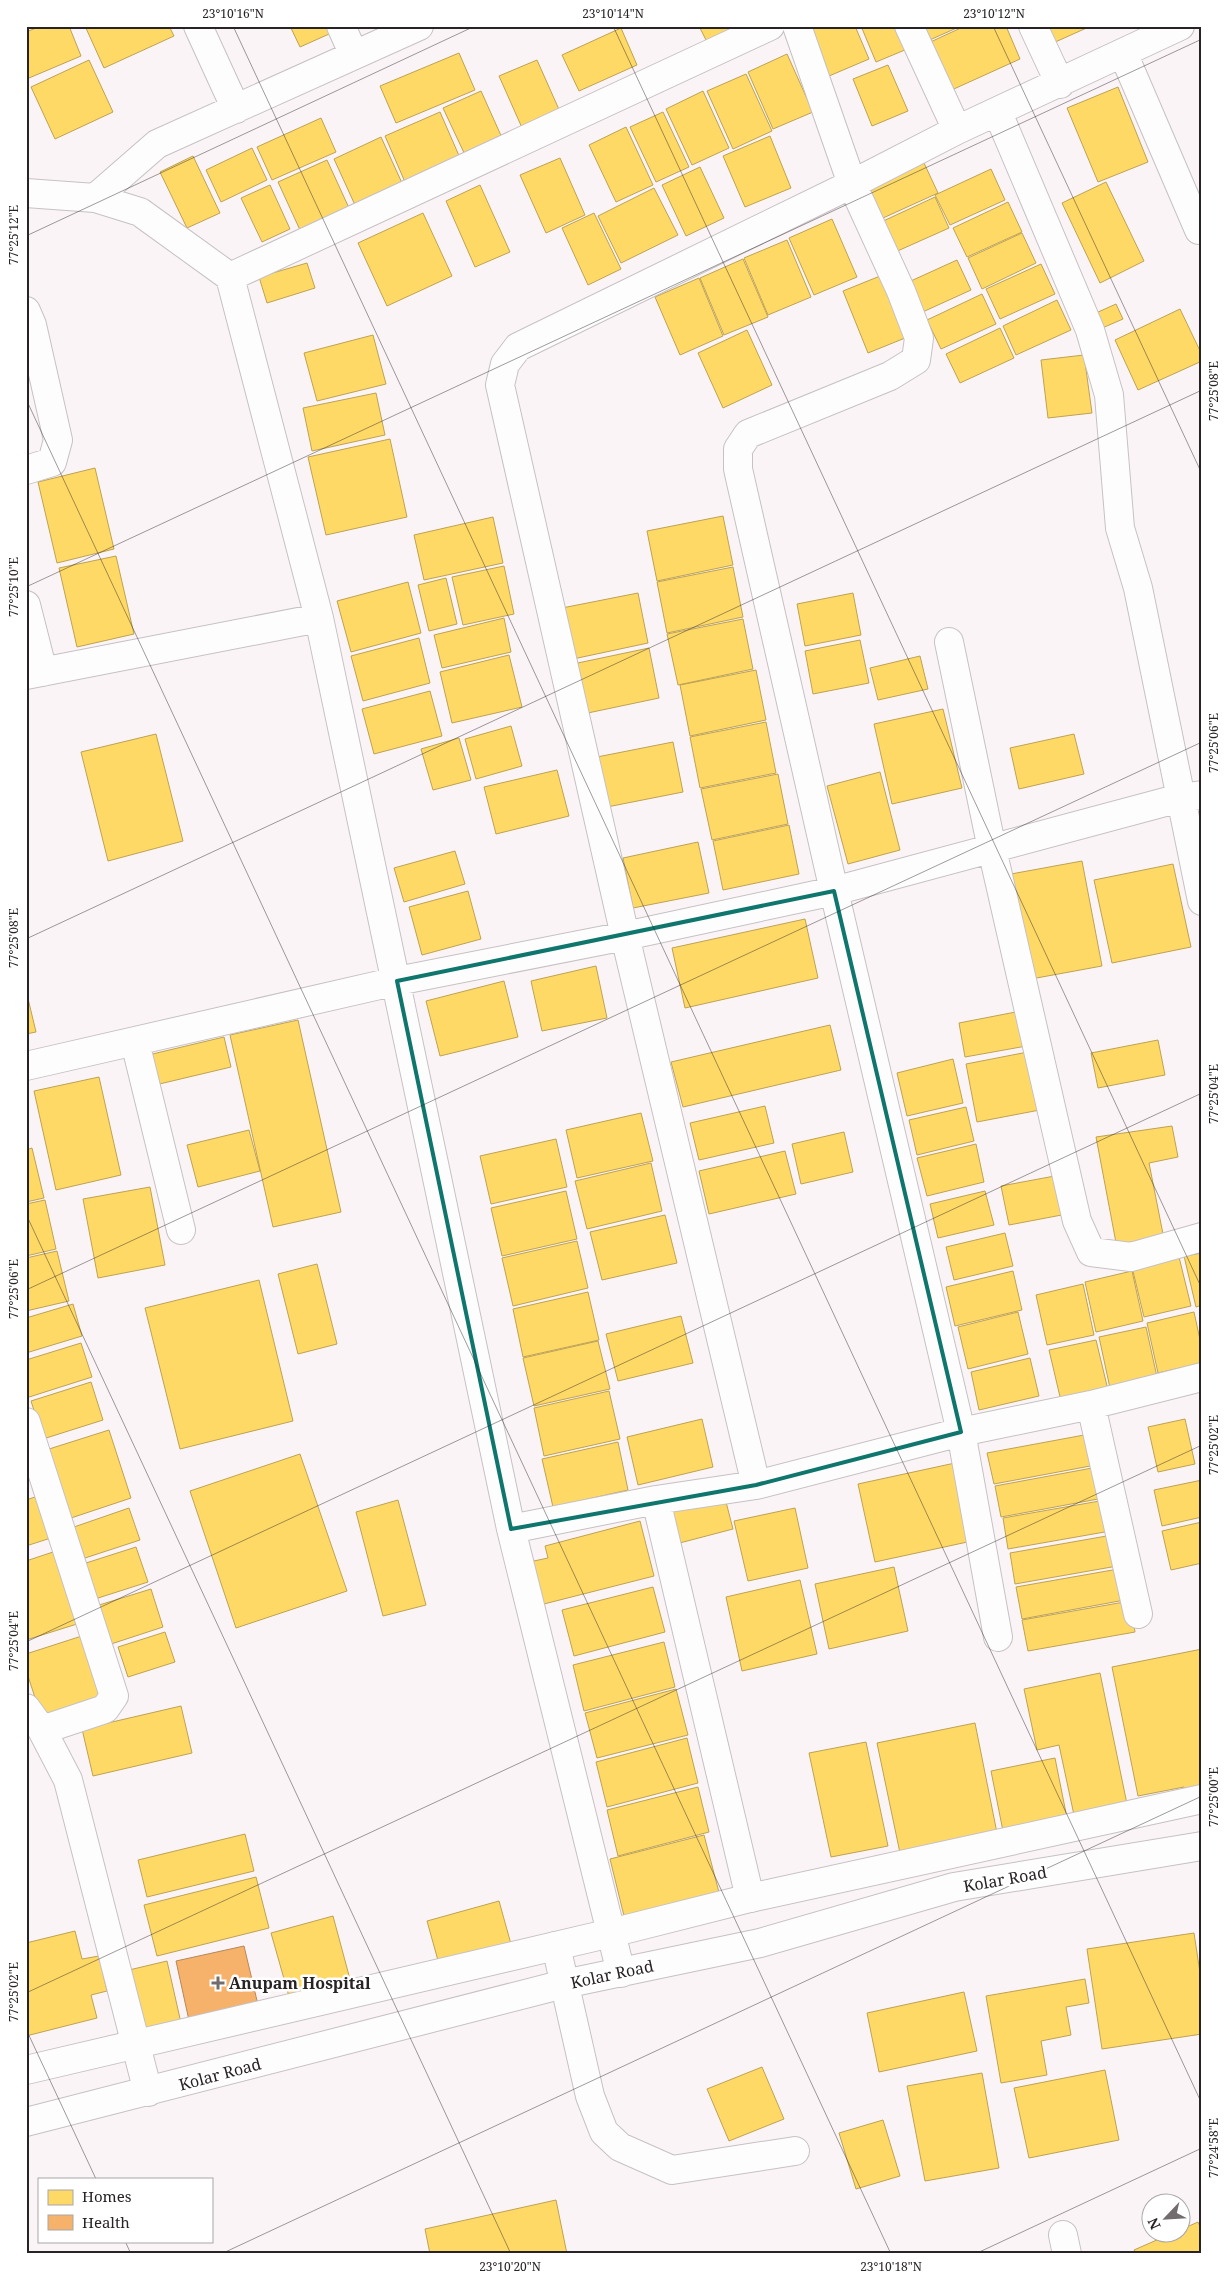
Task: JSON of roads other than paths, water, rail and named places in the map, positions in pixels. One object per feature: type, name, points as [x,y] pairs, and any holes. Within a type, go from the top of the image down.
[{"type":"street","points":[[198,26],[236,109]]},
{"type":"street","points":[[341,26],[354,55]]},
{"type":"street","points":[[95,198],[157,144],[419,26]]},
{"type":"street","points":[[230,276],[770,26]]},
{"type":"street","points":[[797,26],[852,184],[901,291],[919,338],[916,360],[890,376],[748,434],[738,449],[738,469],[834,891],[961,1432],[998,1637]]},
{"type":"street","points":[[909,26],[956,130]]},
{"type":"street","points":[[1033,26],[1060,84]]},
{"type":"street","points":[[756,1484],[625,936],[500,385],[505,364],[518,347],[852,184],[956,130],[998,113],[1123,53],[1164,29]]},
{"type":"street","points":[[1123,53],[1199,230]]},
{"type":"street","points":[[998,113],[1090,330],[1106,386],[1120,528],[1138,588],[1191,797],[1202,901]]},
{"type":"street","points":[[26,193],[95,198],[140,212],[230,276],[319,618],[511,1529],[621,1973]]},
{"type":"street","points":[[26,310],[32,325],[58,440],[52,462],[26,470]]},
{"type":"street","points":[[26,605],[34,674],[319,618]]},
{"type":"street","points":[[949,642],[992,849],[1077,1221],[1091,1252],[1131,1257],[1202,1237]]},
{"type":"street","points":[[26,1066],[397,981],[625,936],[834,891],[1191,797]]},
{"type":"street","points":[[135,1042],[181,1230]]},
{"type":"street","points":[[511,1529],[656,1500],[756,1484],[961,1432],[1091,1405],[1202,1377]]},
{"type":"street","points":[[1091,1405],[1138,1614]]},
{"type":"street","points":[[26,1422],[114,1696],[105,1709],[42,1730]]},
{"type":"street","points":[[656,1500],[750,1898]]},
{"type":"street","points":[[26,1708],[42,1730],[68,1780],[138,2045],[148,2092]]},
{"type":"street","points":[[26,2070],[556,1946],[750,1898],[1202,1799]]},
{"type":"street","name":"Kolar Road","points":[[26,2122],[564,1984],[760,1942],[954,1888],[1202,1846]]},
{"type":"street","points":[[556,1946],[590,2096],[604,2132],[620,2147],[672,2170],[794,2151]]},
{"type":"place","name":"Anupam Hospital","points":[[218,1983]]}]
